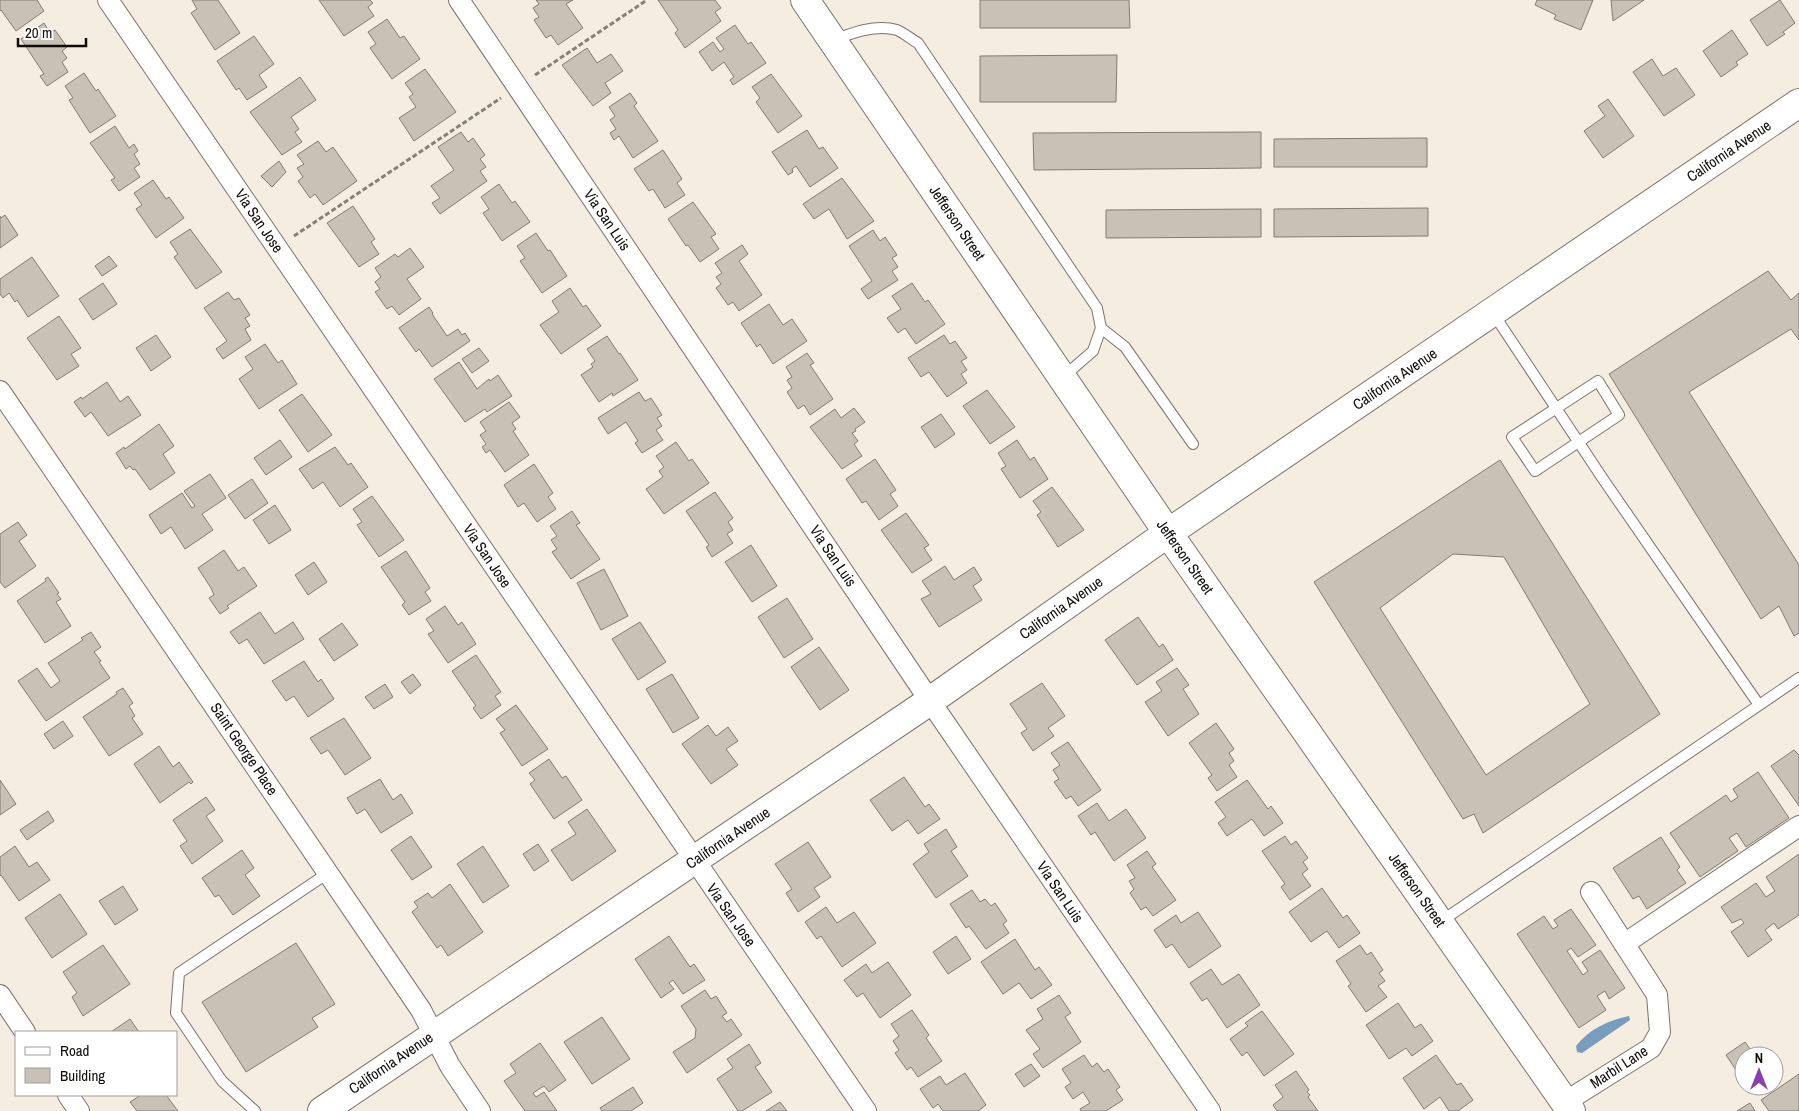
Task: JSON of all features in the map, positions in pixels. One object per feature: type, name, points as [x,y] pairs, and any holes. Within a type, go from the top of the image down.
[{"type":"main road","name":"Jefferson Street","points":[[805,0],[1168,533],[1568,1106]]},
{"type":"main road","name":"California Avenue","points":[[322,1111],[433,1034],[694,861],[930,701],[1168,533],[1799,103]]},
{"type":"street","name":"Via San Jose","points":[[108,0],[866,1111]]},
{"type":"street","name":"Via San Luis","points":[[458,0],[930,701],[1210,1111]]},
{"type":"street","name":"Saint George Place","points":[[0,391],[421,1010],[450,1066],[480,1111]]},
{"type":"street","points":[[1624,944],[1799,826]]},
{"type":"street","name":"Marbil Lane","points":[[1568,1106],[1651,1048],[1660,1032],[1657,995],[1591,892]]},
{"type":"street","points":[[0,995],[24,1031]]},
{"type":"street","points":[[69,1096],[79,1111]]},
{"type":"lane","points":[[833,41],[850,33],[877,28],[898,30],[918,43],[1098,308],[1101,328],[1093,351],[1062,378]]},
{"type":"lane","points":[[1492,312],[1759,706]]},
{"type":"lane","points":[[1101,328],[1125,347],[1193,444]]},
{"type":"lane","points":[[1598,381],[1619,415],[1535,471],[1512,437],[1556,408],[1598,381]]},
{"type":"lane","points":[[1440,922],[1799,678]]},
{"type":"lane","points":[[255,1111],[222,1081],[176,1013],[179,972],[328,873]]},
{"type":"path","points":[[277,247],[647,0]]},
{"type":"water","points":[[1629,1016],[1630,1020],[1582,1053],[1577,1052],[1576,1046],[1593,1030],[1614,1020]]},
{"type":"building","points":[[0,0],[37,0],[44,11],[16,31],[0,11]]},
{"type":"building","points":[[192,0],[218,0],[240,33],[215,50],[191,13],[197,9]]},
{"type":"building","points":[[319,0],[370,0],[373,3],[368,7],[374,16],[344,36]]},
{"type":"building","points":[[536,0],[573,0],[566,4],[583,28],[558,45],[551,35],[546,38],[534,20],[539,17],[533,8],[539,4]]},
{"type":"building","points":[[658,0],[715,0],[721,8],[715,12],[721,21],[685,48],[675,33],[678,30]]},
{"type":"building","points":[[980,0],[1129,0],[1130,28],[980,28]]},
{"type":"building","points":[[1537,0],[1593,0],[1581,30],[1554,19],[1556,15],[1535,5]]},
{"type":"building","points":[[1611,0],[1644,0],[1613,21]]},
{"type":"building","points":[[1780,0],[1795,23],[1783,32],[1785,34],[1767,46],[1750,20]]},
{"type":"building","points":[[387,19],[400,38],[404,36],[420,59],[392,79],[370,48],[376,44],[368,32]]},
{"type":"building","points":[[44,23],[50,33],[55,30],[67,47],[62,51],[67,58],[62,62],[68,72],[47,86],[40,76],[44,74],[21,39]]},
{"type":"building","points":[[735,25],[748,44],[751,42],[766,63],[733,85],[730,80],[734,77],[724,62],[712,71],[699,52],[713,42],[720,52],[724,49],[716,38]]},
{"type":"building","points":[[1732,30],[1748,54],[1736,62],[1738,65],[1721,77],[1703,51]]},
{"type":"building","points":[[254,36],[274,64],[259,75],[267,87],[247,100],[239,88],[236,90],[217,61]]},
{"type":"building","points":[[587,48],[597,63],[611,54],[623,71],[605,83],[611,93],[593,106],[562,65]]},
{"type":"building","points":[[1117,55],[1116,102],[980,102],[980,56]]},
{"type":"building","points":[[1652,59],[1663,76],[1676,68],[1695,95],[1664,116],[1633,72]]},
{"type":"building","points":[[425,69],[456,112],[414,141],[399,118],[416,107],[409,97],[413,94],[405,83]]},
{"type":"building","points":[[84,73],[96,91],[98,89],[116,116],[90,133],[69,100],[73,98],[65,86]]},
{"type":"building","points":[[771,74],[802,116],[778,133],[756,102],[760,98],[752,87]]},
{"type":"building","points":[[300,77],[316,100],[291,117],[299,129],[295,132],[302,142],[282,155],[250,112]]},
{"type":"building","points":[[630,93],[637,103],[634,106],[658,141],[633,158],[619,136],[614,140],[610,133],[616,129],[610,120],[615,116],[609,107]]},
{"type":"building","points":[[1608,99],[1634,136],[1603,158],[1584,131],[1605,116],[1598,106]]},
{"type":"building","points":[[115,126],[129,148],[134,144],[138,151],[134,154],[140,164],[134,168],[140,177],[119,191],[111,180],[115,178],[90,143]]},
{"type":"building","points":[[807,130],[819,149],[823,147],[838,168],[810,187],[796,166],[792,169],[793,172],[788,175],[772,152]]},
{"type":"building","points":[[461,132],[468,142],[473,138],[485,155],[480,159],[486,167],[480,171],[487,181],[440,214],[432,203],[440,198],[431,186],[454,170],[438,147]]},
{"type":"building","points":[[1261,132],[1261,168],[1034,170],[1033,133]]},
{"type":"building","points":[[1427,138],[1427,167],[1274,167],[1274,139]]},
{"type":"building","points":[[318,141],[326,152],[333,147],[357,181],[323,205],[315,194],[310,198],[298,181],[303,177],[297,168],[304,164],[297,155]]},
{"type":"building","points":[[663,150],[682,179],[677,183],[685,195],[665,208],[653,189],[649,191],[634,169]]},
{"type":"building","points":[[279,161],[286,172],[272,187],[261,176]]},
{"type":"building","points":[[842,178],[874,221],[847,239],[829,209],[814,219],[803,204]]},
{"type":"building","points":[[153,180],[166,199],[169,197],[184,218],[156,238],[136,209],[142,205],[134,193]]},
{"type":"building","points":[[499,184],[512,203],[515,201],[530,222],[502,241],[483,213],[489,209],[481,197]]},
{"type":"building","points":[[693,202],[716,234],[711,237],[719,249],[700,262],[688,245],[686,246],[668,219]]},
{"type":"building","points":[[353,206],[375,239],[371,242],[379,254],[359,267],[327,223]]},
{"type":"building","points":[[1428,208],[1428,236],[1274,237],[1274,209]]},
{"type":"building","points":[[1261,209],[1261,237],[1106,238],[1106,210]]},
{"type":"building","points":[[5,215],[18,235],[0,248],[0,216],[1,218]]},
{"type":"building","points":[[190,229],[222,272],[196,289],[174,257],[178,254],[170,242]]},
{"type":"building","points":[[873,230],[880,241],[885,237],[897,255],[892,258],[898,267],[892,271],[898,280],[868,299],[861,289],[872,281],[849,246]]},
{"type":"building","points":[[536,233],[567,276],[542,293],[520,261],[525,258],[517,246]]},
{"type":"building","points":[[742,245],[748,254],[739,261],[762,295],[739,311],[733,302],[728,305],[716,288],[721,284],[716,277],[722,273],[715,263]]},
{"type":"building","points":[[410,248],[424,267],[407,279],[421,299],[399,315],[392,306],[387,309],[375,292],[380,289],[375,282],[381,277],[375,268],[395,254],[398,257]]},
{"type":"building","points":[[109,256],[117,266],[102,276],[95,266]]},
{"type":"building","points":[[32,257],[59,296],[28,317],[17,300],[15,302],[9,293],[3,298],[0,294],[0,279]]},
{"type":"building","points":[[1768,271],[1791,300],[1799,293],[1799,340],[1791,329],[1689,392],[1799,565],[1799,633],[1794,636],[1779,606],[1761,619],[1609,374]]},
{"type":"building","points":[[103,283],[117,304],[93,320],[79,299]]},
{"type":"building","points":[[912,283],[925,302],[928,300],[945,324],[916,344],[905,328],[898,333],[887,318],[901,309],[892,296]]},
{"type":"building","points":[[570,288],[583,307],[586,305],[601,326],[561,354],[540,325],[559,312],[552,301]]},
{"type":"building","points":[[228,292],[234,300],[239,298],[250,315],[245,318],[250,326],[245,329],[251,340],[223,359],[216,349],[227,341],[204,308]]},
{"type":"building","points":[[769,304],[783,325],[792,319],[807,341],[773,364],[760,344],[757,347],[741,323]]},
{"type":"building","points":[[429,307],[447,336],[458,329],[462,335],[465,333],[470,341],[432,367],[419,349],[416,352],[399,328]]},
{"type":"building","points":[[59,316],[81,348],[71,354],[79,366],[57,380],[27,338]]},
{"type":"building","points":[[156,335],[171,357],[151,371],[136,348]]},
{"type":"building","points":[[944,335],[950,344],[955,341],[967,358],[961,361],[967,370],[961,374],[967,383],[947,397],[929,372],[921,377],[908,358]]},
{"type":"building","points":[[607,336],[638,380],[613,396],[612,393],[599,402],[581,375],[593,367],[591,364],[595,361],[587,349]]},
{"type":"building","points":[[265,344],[278,363],[282,360],[297,384],[259,409],[239,379],[253,369],[245,357]]},
{"type":"building","points":[[479,348],[489,361],[472,373],[462,359]]},
{"type":"building","points":[[807,353],[814,363],[810,365],[833,399],[810,415],[804,405],[798,409],[787,392],[792,388],[787,380],[792,377],[786,367]]},
{"type":"building","points":[[459,362],[477,389],[489,379],[490,381],[498,375],[512,396],[487,412],[485,409],[465,422],[434,379]]},
{"type":"building","points":[[107,382],[120,402],[128,396],[141,415],[108,436],[91,412],[85,417],[74,402],[81,397],[82,399]]},
{"type":"building","points":[[987,390],[1015,427],[990,444],[963,406]]},
{"type":"building","points":[[639,392],[645,401],[651,398],[662,415],[657,418],[662,426],[656,430],[663,440],[642,453],[635,443],[638,441],[626,422],[608,434],[598,418]]},
{"type":"building","points":[[302,394],[332,435],[308,452],[279,410]]},
{"type":"building","points":[[509,402],[520,417],[512,423],[516,429],[513,431],[529,455],[505,472],[490,450],[486,453],[482,447],[486,444],[480,435],[486,431],[480,422]]},
{"type":"building","points":[[854,408],[865,422],[852,433],[858,441],[854,444],[862,456],[842,469],[810,427],[835,409],[841,418]]},
{"type":"building","points":[[941,414],[955,434],[935,448],[921,427]]},
{"type":"building","points":[[159,424],[174,446],[163,454],[175,473],[150,490],[135,469],[133,470],[130,466],[126,469],[116,453],[124,447],[125,449]]},
{"type":"building","points":[[280,440],[292,457],[266,475],[254,458]]},
{"type":"building","points":[[1017,440],[1030,460],[1034,457],[1048,479],[1020,498],[1001,469],[1006,466],[998,453]]},
{"type":"building","points":[[676,442],[689,461],[692,459],[709,483],[664,514],[646,489],[663,477],[659,471],[664,467],[656,456]]},
{"type":"building","points":[[335,447],[348,465],[351,463],[368,487],[340,507],[323,482],[313,489],[299,469]]},
{"type":"building","points":[[875,459],[896,490],[890,494],[898,506],[879,520],[866,501],[862,503],[846,479]]},
{"type":"building","points":[[1500,460],[1660,714],[1483,833],[1474,814],[1463,819],[1314,582]],"holes":[[[1453,554],[1504,557],[1590,704],[1486,775],[1380,608]]]},
{"type":"building","points":[[534,464],[553,493],[548,497],[556,509],[537,522],[524,503],[518,507],[504,485]]},
{"type":"building","points":[[210,474],[226,498],[202,514],[213,530],[185,549],[171,527],[161,534],[149,515],[182,493],[192,508],[195,506],[184,491]]},
{"type":"building","points":[[252,479],[268,503],[245,519],[228,495]]},
{"type":"building","points":[[1052,487],[1084,530],[1058,547],[1037,515],[1041,512],[1033,501]]},
{"type":"building","points":[[715,492],[733,518],[728,522],[733,530],[727,534],[733,543],[712,557],[706,547],[709,545],[686,511]]},
{"type":"building","points":[[372,496],[404,540],[379,557],[357,525],[362,522],[353,509]]},
{"type":"building","points":[[275,505],[291,530],[269,544],[253,520]]},
{"type":"building","points":[[572,511],[580,523],[576,525],[600,559],[571,579],[552,552],[557,549],[551,540],[557,536],[550,526]]},
{"type":"building","points":[[906,513],[929,545],[924,548],[932,560],[912,573],[881,530]]},
{"type":"building","points":[[18,522],[27,535],[19,541],[36,566],[5,588],[0,582],[0,534]]},
{"type":"building","points":[[751,545],[777,586],[752,602],[725,562]]},
{"type":"building","points":[[224,550],[238,571],[244,567],[257,586],[227,606],[229,608],[220,614],[209,598],[214,595],[211,588],[198,568]]},
{"type":"building","points":[[406,551],[430,588],[425,592],[431,601],[409,615],[402,605],[405,602],[381,567]]},
{"type":"building","points":[[314,562],[327,582],[308,595],[295,575]]},
{"type":"building","points":[[945,566],[954,580],[974,567],[982,580],[973,586],[982,600],[939,627],[921,599],[931,594],[922,581]]},
{"type":"building","points":[[604,569],[628,616],[601,630],[577,583]]},
{"type":"building","points":[[48,577],[61,599],[56,602],[71,626],[45,643],[17,601],[46,581],[45,579]]},
{"type":"building","points":[[787,598],[813,639],[784,658],[758,617]]},
{"type":"building","points":[[445,606],[458,625],[462,622],[476,644],[448,663],[428,634],[434,631],[426,619]]},
{"type":"building","points":[[260,612],[275,634],[293,622],[304,639],[264,664],[247,639],[239,644],[230,632]]},
{"type":"building","points":[[1138,617],[1159,647],[1163,644],[1173,660],[1137,685],[1105,640]]},
{"type":"building","points":[[640,622],[666,662],[638,680],[612,639]]},
{"type":"building","points":[[342,623],[358,645],[334,661],[319,639]]},
{"type":"building","points":[[91,632],[101,647],[94,652],[110,678],[46,721],[18,681],[37,668],[51,688],[60,681],[48,663],[83,640],[81,638]]},
{"type":"building","points":[[819,647],[849,690],[820,710],[791,667]]},
{"type":"building","points":[[476,655],[501,692],[495,696],[501,705],[481,719],[473,708],[476,706],[452,671]]},
{"type":"building","points":[[304,661],[318,682],[321,679],[334,699],[308,717],[294,696],[286,701],[272,681]]},
{"type":"building","points":[[1177,668],[1189,685],[1183,689],[1199,714],[1168,736],[1145,702],[1162,691],[1156,682]]},
{"type":"building","points":[[413,674],[421,685],[410,694],[401,682]]},
{"type":"building","points":[[672,674],[699,718],[673,733],[646,689]]},
{"type":"building","points":[[1042,683],[1065,716],[1048,728],[1054,736],[1033,751],[1021,733],[1027,729],[1010,704]]},
{"type":"building","points":[[385,684],[393,697],[374,709],[365,697]]},
{"type":"building","points":[[123,688],[133,703],[129,706],[135,716],[132,718],[143,734],[109,756],[83,717]]},
{"type":"building","points":[[516,705],[548,749],[522,766],[500,733],[505,730],[496,719]]},
{"type":"building","points":[[344,718],[371,758],[345,775],[328,750],[321,754],[310,738]]},
{"type":"building","points":[[63,721],[73,736],[54,749],[44,734]]},
{"type":"building","points":[[1216,723],[1234,749],[1229,753],[1234,761],[1229,765],[1237,777],[1217,791],[1208,778],[1212,775],[1189,743]]},
{"type":"building","points":[[708,725],[716,736],[728,727],[738,741],[726,749],[738,765],[711,784],[682,744]]},
{"type":"building","points":[[1068,742],[1101,790],[1078,806],[1071,796],[1066,799],[1054,782],[1059,779],[1053,770],[1060,765],[1051,753]]},
{"type":"building","points":[[159,746],[173,767],[179,762],[193,782],[191,784],[189,782],[160,803],[134,764]]},
{"type":"building","points":[[1794,750],[1799,755],[1799,806],[1771,766]]},
{"type":"building","points":[[549,759],[562,778],[566,776],[582,800],[554,819],[530,784],[535,780],[529,773]]},
{"type":"building","points":[[1758,772],[1789,818],[1746,847],[1737,833],[1729,838],[1738,851],[1700,877],[1670,833],[1726,795],[1731,802],[1738,797],[1733,789]]},
{"type":"building","points":[[904,777],[925,807],[929,804],[940,819],[918,834],[908,820],[892,831],[870,800]]},
{"type":"building","points":[[380,779],[393,800],[401,794],[413,813],[381,833],[365,809],[357,814],[347,798]]},
{"type":"building","points":[[0,780],[16,804],[0,815]]},
{"type":"building","points":[[1247,780],[1268,809],[1271,806],[1283,823],[1264,836],[1252,819],[1227,836],[1218,823],[1226,817],[1215,802]]},
{"type":"building","points":[[206,797],[215,810],[206,816],[223,841],[192,864],[180,846],[187,841],[173,820]]},
{"type":"building","points":[[1097,803],[1109,821],[1126,809],[1146,838],[1114,861],[1095,832],[1091,835],[1078,816]]},
{"type":"building","points":[[587,809],[616,851],[572,881],[551,850],[576,834],[568,822]]},
{"type":"building","points":[[48,811],[54,821],[27,840],[20,830]]},
{"type":"building","points":[[946,829],[957,847],[951,851],[968,876],[936,898],[913,864],[929,852],[924,844]]},
{"type":"building","points":[[411,836],[432,867],[412,880],[391,850]]},
{"type":"building","points":[[1285,836],[1291,845],[1296,841],[1308,858],[1303,862],[1308,869],[1302,874],[1311,886],[1290,900],[1281,887],[1285,884],[1262,851]]},
{"type":"building","points":[[1661,837],[1680,867],[1677,870],[1686,883],[1647,909],[1639,896],[1633,899],[1613,868]]},
{"type":"building","points":[[808,842],[831,877],[814,888],[820,897],[798,912],[786,893],[792,889],[775,864]]},
{"type":"building","points":[[538,844],[549,861],[534,871],[523,854]]},
{"type":"building","points":[[15,846],[29,867],[37,862],[50,880],[19,901],[0,876],[0,857]]},
{"type":"building","points":[[483,846],[509,886],[483,903],[457,864]]},
{"type":"building","points":[[242,850],[254,868],[245,875],[260,896],[233,915],[219,895],[215,897],[202,878]]},
{"type":"building","points":[[1147,851],[1156,864],[1152,867],[1176,900],[1153,916],[1146,907],[1141,910],[1130,893],[1134,889],[1129,881],[1135,878],[1127,865]]},
{"type":"building","points":[[1799,854],[1799,915],[1778,929],[1774,923],[1765,930],[1772,940],[1748,957],[1731,932],[1744,923],[1741,919],[1732,923],[1721,907],[1756,883],[1766,897],[1775,891],[1766,877]]},
{"type":"building","points":[[450,884],[483,932],[448,956],[441,945],[437,948],[412,912],[418,907],[414,902],[428,893],[432,898]]},
{"type":"building","points":[[123,886],[138,910],[115,925],[99,901]]},
{"type":"building","points":[[1322,888],[1343,918],[1347,915],[1360,933],[1339,948],[1327,931],[1311,942],[1289,912]]},
{"type":"building","points":[[972,890],[980,902],[985,899],[991,906],[995,903],[1007,921],[1003,924],[1009,933],[986,949],[969,926],[966,928],[950,904]]},
{"type":"building","points":[[60,894],[87,934],[52,958],[25,918]]},
{"type":"building","points":[[826,907],[837,923],[854,912],[876,943],[842,967],[821,936],[817,939],[805,922]]},
{"type":"building","points":[[1571,909],[1596,945],[1578,957],[1571,948],[1567,951],[1583,975],[1588,971],[1582,962],[1600,950],[1625,988],[1609,999],[1605,991],[1597,996],[1606,1010],[1579,1028],[1517,934],[1544,916],[1553,929],[1558,926],[1554,920]]},
{"type":"building","points":[[1198,912],[1221,946],[1189,968],[1172,944],[1166,948],[1154,930],[1176,915],[1181,923]]},
{"type":"building","points":[[669,936],[690,967],[694,964],[705,980],[683,994],[673,980],[669,983],[674,989],[661,998],[635,959]]},
{"type":"building","points":[[956,936],[971,959],[948,974],[933,952]]},
{"type":"building","points":[[1015,939],[1035,970],[1039,967],[1052,985],[1031,999],[1019,983],[1003,994],[981,962]]},
{"type":"building","points":[[296,943],[335,1004],[312,1018],[318,1027],[246,1072],[202,1002]]},
{"type":"building","points":[[103,945],[130,984],[83,1016],[72,997],[77,993],[63,972]]},
{"type":"building","points":[[1360,945],[1367,955],[1371,952],[1383,970],[1379,973],[1385,981],[1378,986],[1387,997],[1366,1012],[1348,986],[1351,984],[1336,961]]},
{"type":"building","points":[[888,962],[911,995],[880,1018],[863,993],[857,997],[844,980],[866,964],[872,973]]},
{"type":"building","points":[[1211,969],[1222,985],[1239,974],[1260,1005],[1227,1028],[1207,998],[1202,1001],[1190,983]]},
{"type":"building","points":[[705,990],[711,999],[716,996],[727,1013],[722,1016],[727,1022],[731,1019],[742,1035],[687,1073],[673,1052],[695,1038],[696,1029],[681,1006]]},
{"type":"building","points":[[1059,995],[1071,1013],[1065,1017],[1081,1042],[1043,1068],[1033,1054],[1040,1049],[1026,1030],[1043,1019],[1037,1009]]},
{"type":"building","points":[[1398,1003],[1415,1028],[1421,1024],[1433,1041],[1412,1056],[1406,1048],[1389,1059],[1366,1025]]},
{"type":"building","points":[[912,1010],[929,1035],[926,1038],[942,1061],[918,1077],[911,1067],[907,1070],[895,1053],[899,1050],[893,1041],[899,1036],[891,1024]]},
{"type":"building","points":[[1262,1011],[1294,1054],[1264,1076],[1247,1052],[1242,1056],[1230,1039],[1248,1026],[1245,1023]]},
{"type":"building","points":[[602,1017],[630,1059],[592,1084],[564,1042]]},
{"type":"building","points":[[130,1019],[138,1031],[112,1031]]},
{"type":"building","points":[[1745,1042],[1748,1046],[1739,1046]]},
{"type":"building","points":[[540,1043],[566,1080],[549,1092],[544,1086],[533,1093],[536,1097],[544,1092],[557,1111],[525,1111],[504,1081],[516,1073],[510,1064]]},
{"type":"building","points":[[749,1044],[761,1063],[755,1067],[772,1092],[742,1111],[738,1111],[717,1079],[733,1068],[727,1059]]},
{"type":"building","points":[[1734,1050],[1734,1067],[1726,1055]]},
{"type":"building","points":[[1084,1055],[1092,1067],[1097,1063],[1104,1072],[1108,1069],[1120,1087],[1116,1090],[1123,1100],[1106,1111],[1081,1111],[1080,1109],[1090,1103],[1083,1092],[1073,1099],[1065,1087],[1071,1083],[1062,1069]]},
{"type":"building","points":[[1436,1055],[1457,1085],[1461,1083],[1473,1100],[1458,1111],[1449,1111],[1440,1097],[1424,1109],[1403,1078]]},
{"type":"building","points":[[1031,1064],[1040,1076],[1024,1087],[1015,1074]]},
{"type":"building","points":[[1296,1071],[1309,1090],[1307,1092],[1310,1095],[1308,1097],[1318,1111],[1277,1111],[1273,1105],[1283,1097],[1275,1085]]},
{"type":"building","points":[[965,1073],[986,1105],[978,1111],[943,1111],[938,1104],[933,1108],[920,1089],[940,1076],[946,1085]]},
{"type":"building","points":[[1799,1074],[1799,1111],[1769,1111],[1761,1100],[1767,1096],[1784,1096],[1784,1084]]},
{"type":"building","points":[[633,1087],[643,1103],[631,1111],[602,1111],[600,1108]]},
{"type":"building","points":[[139,1096],[167,1096],[178,1111],[137,1111],[130,1102]]},
{"type":"building","points":[[780,1102],[787,1111],[766,1111]]},
{"type":"building","points":[[1750,1103],[1755,1111],[1737,1111]]}]
